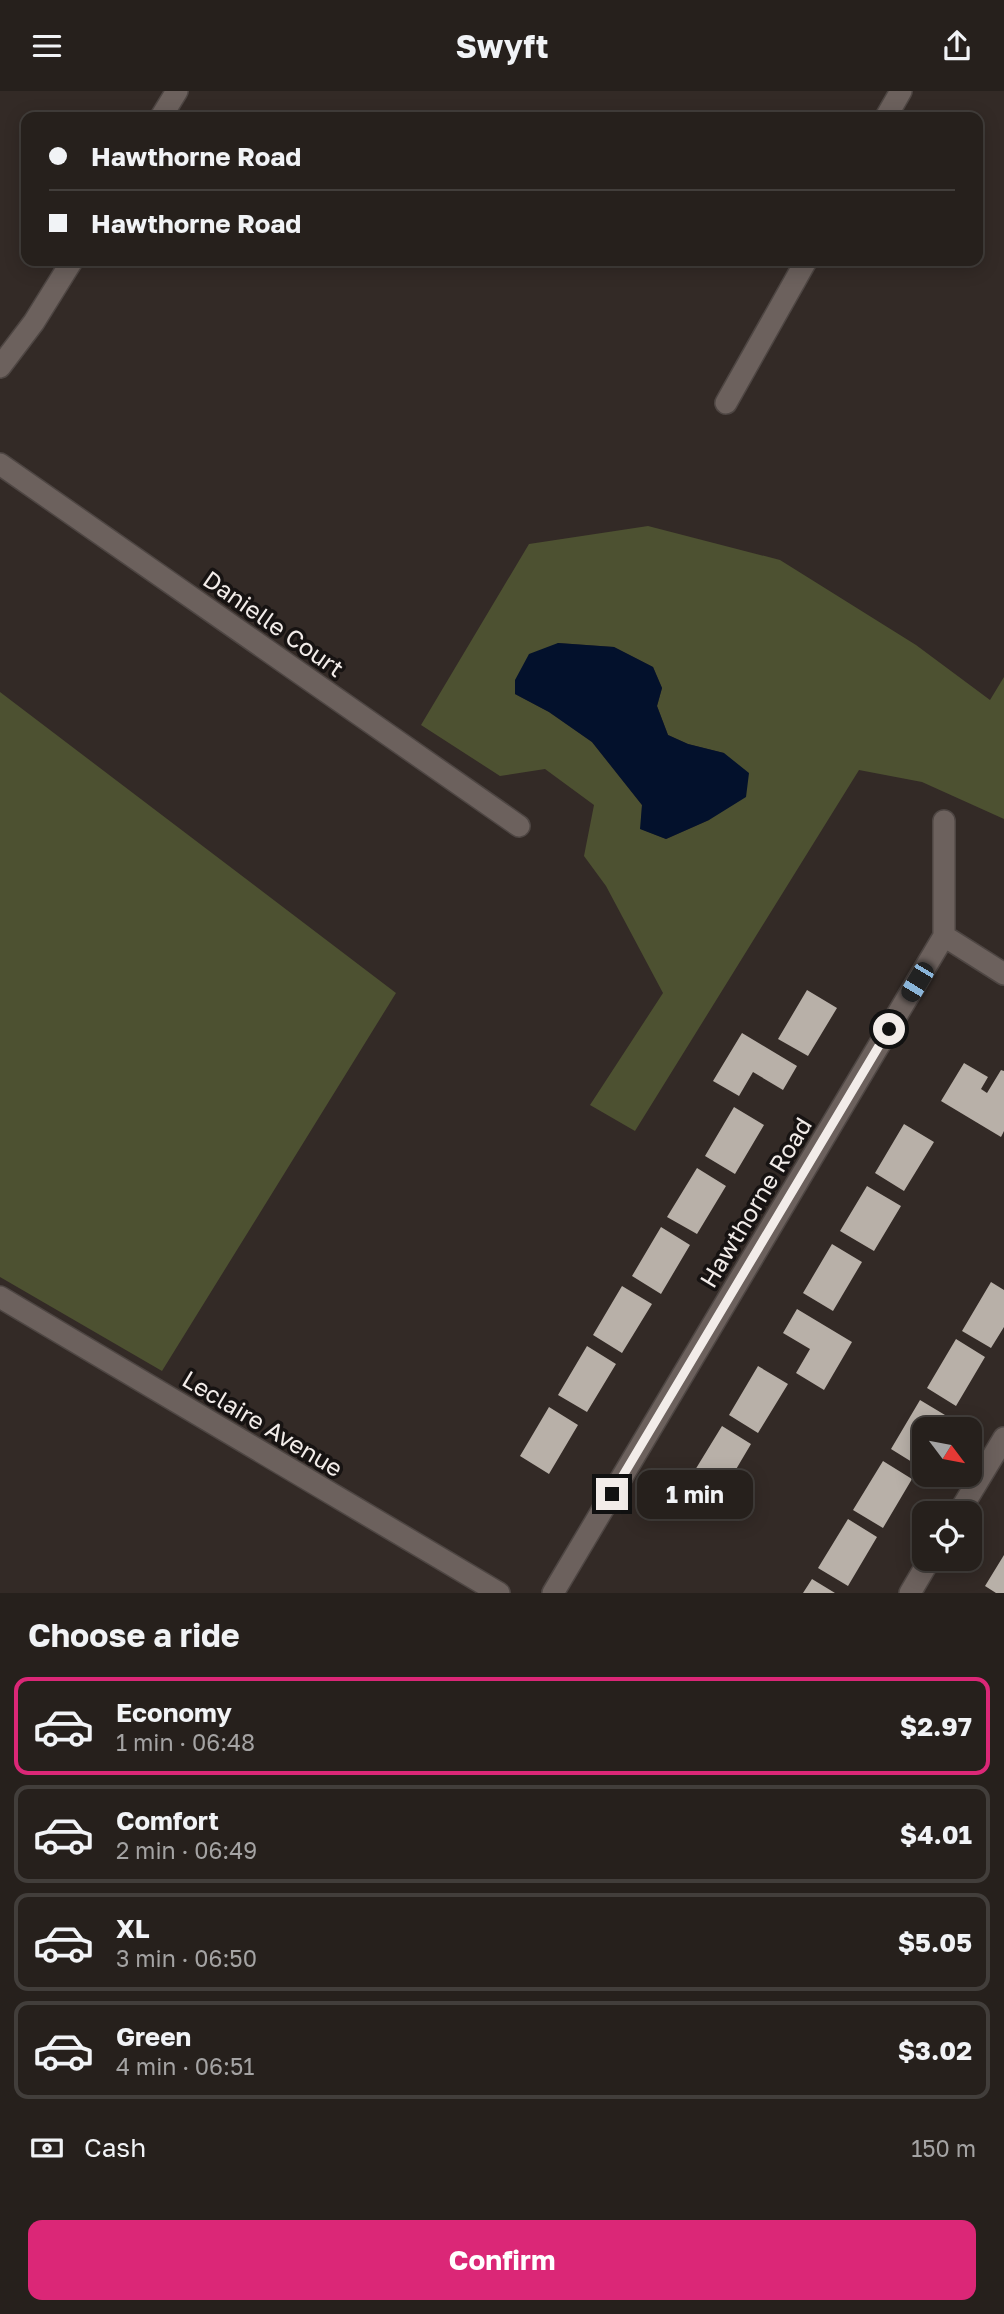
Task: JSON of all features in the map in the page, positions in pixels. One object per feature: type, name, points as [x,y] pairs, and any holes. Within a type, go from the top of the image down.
[{"type":"street","points":[[164,112],[177,91]]},
{"type":"street","points":[[889,112],[901,91]]},
{"type":"street","points":[[0,367],[34,322],[69,266]]},
{"type":"street","points":[[726,403],[803,266]]},
{"type":"street","name":"Danielle Court","points":[[0,464],[519,825]]},
{"type":"street","points":[[944,821],[944,936],[1004,974]]},
{"type":"street","name":"Hawthorne Road","points":[[553,1593],[944,936]]},
{"type":"street","name":"Leclaire Avenue","points":[[0,1297],[499,1593]]},
{"type":"street","points":[[966,1501],[1004,1438]]},
{"type":"street","points":[[910,1593],[923,1571]]},
{"type":"green space","points":[[648,526],[780,560],[916,645],[990,700],[1004,677],[1004,819],[922,782],[859,770],[635,1131],[590,1105],[663,993],[606,886],[584,856],[594,805],[545,769],[500,776],[421,725],[529,544]],"holes":[[[558,643],[614,647],[653,667],[662,688],[657,706],[668,735],[688,744],[724,753],[709,820],[666,839],[641,829],[642,805],[592,742],[549,712],[515,694]]]},
{"type":"green space","points":[[0,692],[396,993],[162,1371],[0,1277]]},
{"type":"water","points":[[558,643],[614,647],[653,667],[662,688],[657,706],[668,735],[688,744],[724,753],[749,773],[746,797],[709,820],[666,839],[640,829],[642,805],[592,742],[549,712],[515,694],[515,680],[529,654]]},
{"type":"building","points":[[807,990],[837,1008],[808,1056],[778,1039]]},
{"type":"building","points":[[742,1033],[797,1066],[783,1090],[753,1072],[739,1096],[713,1081]]},
{"type":"building","points":[[964,1063],[988,1077],[981,1089],[987,1093],[1001,1070],[1004,1071],[1004,1131],[1001,1137],[941,1101]]},
{"type":"building","points":[[734,1107],[764,1125],[735,1174],[705,1156]]},
{"type":"building","points":[[904,1124],[934,1142],[904,1191],[875,1173]]},
{"type":"building","points":[[697,1168],[726,1186],[697,1234],[667,1217]]},
{"type":"building","points":[[867,1186],[901,1206],[874,1251],[840,1231]]},
{"type":"building","points":[[661,1227],[690,1245],[661,1294],[632,1276]]},
{"type":"building","points":[[832,1244],[862,1262],[833,1311],[803,1293]]},
{"type":"building","points":[[991,1282],[1004,1290],[1004,1327],[991,1348],[962,1331]]},
{"type":"building","points":[[622,1286],[652,1304],[622,1353],[593,1335]]},
{"type":"building","points":[[797,1309],[852,1342],[824,1390],[796,1373],[810,1349],[783,1333]]},
{"type":"building","points":[[956,1339],[985,1357],[956,1406],[927,1388]]},
{"type":"building","points":[[587,1346],[616,1364],[587,1412],[558,1395]]},
{"type":"building","points":[[758,1366],[788,1384],[758,1433],[729,1415]]},
{"type":"building","points":[[920,1400],[948,1417],[912,1417],[912,1462],[891,1449]]},
{"type":"building","points":[[549,1407],[578,1425],[549,1474],[520,1456]]},
{"type":"building","points":[[722,1426],[751,1444],[722,1493],[692,1475]]},
{"type":"building","points":[[883,1461],[912,1479],[883,1528],[853,1510]]},
{"type":"building","points":[[848,1519],[877,1537],[848,1586],[818,1568]]},
{"type":"building","points":[[1004,1555],[1004,1593],[996,1593],[985,1586]]},
{"type":"building","points":[[812,1579],[835,1593],[803,1593]]},
{"type":"route","points":[[612,1494],[889,1029]]}]
